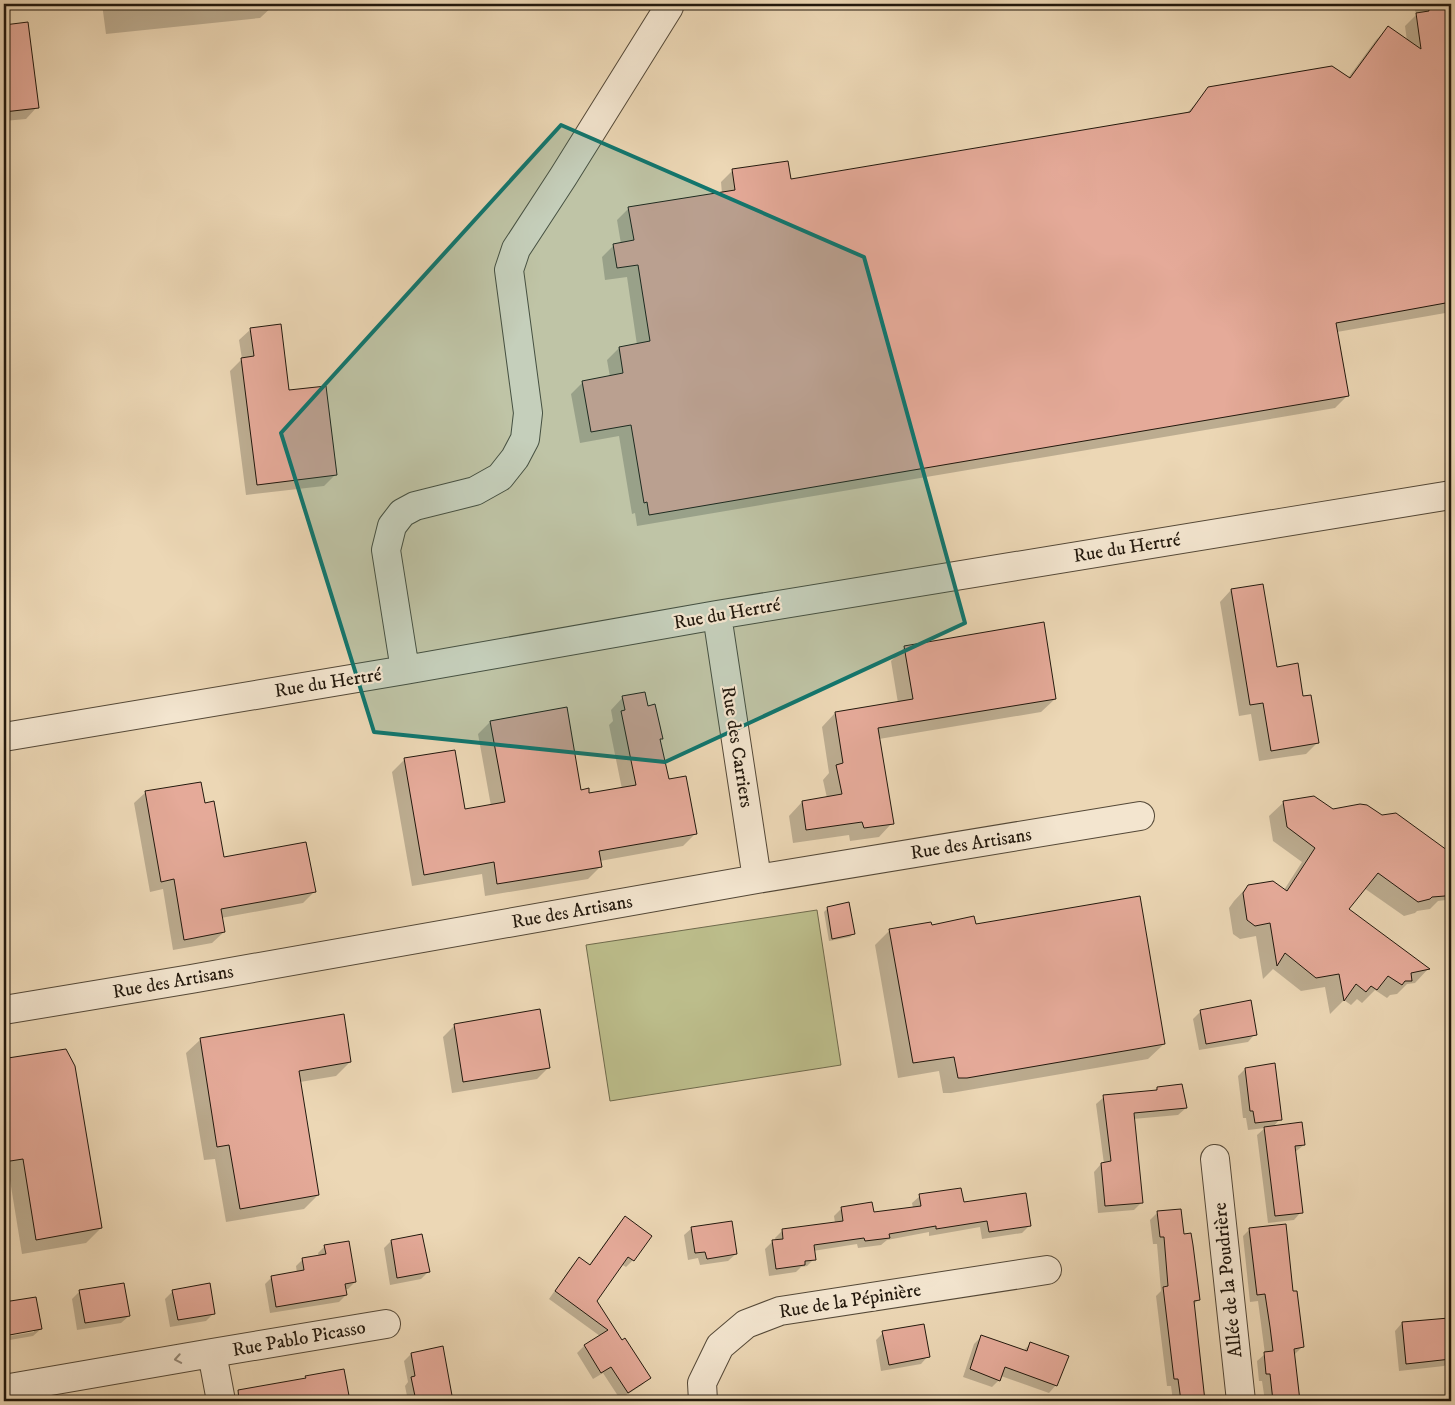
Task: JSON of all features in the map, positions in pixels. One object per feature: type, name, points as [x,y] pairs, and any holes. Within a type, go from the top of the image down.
[{"type":"street","points":[[405,670],[386,550],[392,526],[402,513],[415,506],[475,491],[492,482],[500,477],[516,458],[524,439],[528,413],[509,270],[516,249],[669,8],[669,4]]},
{"type":"street","name":"Rue du Hertré","points":[[4,737],[405,670],[717,615],[1451,495]]},
{"type":"street","name":"Rue des Carriers","points":[[717,615],[757,879]]},
{"type":"street","name":"Rue des Artisans","points":[[4,1010],[210,976],[757,879],[1140,816]]},
{"type":"street","name":"Allée de la Poudrière","points":[[1215,1159],[1241,1401]]},
{"type":"street","name":"Rue de la Pépinière","points":[[703,1401],[702,1383],[720,1346],[746,1324],[780,1311],[1047,1270]]},
{"type":"street","name":"Rue Pablo Picasso","points":[[4,1389],[386,1324]]},
{"type":"street","name":"Rue Pablo Picasso","points":[[212,1353],[221,1401]]},
{"type":"highlighted area","points":[[561,125],[864,257],[965,623],[665,762],[374,732],[281,433]]},
{"type":"green space","points":[[817,910],[841,1065],[610,1101],[586,945]]},
{"type":"building","points":[[1428,4],[1451,4],[1451,302],[1336,323],[1349,396],[649,515],[647,502],[644,503],[631,425],[591,432],[582,381],[623,373],[619,347],[650,341],[638,265],[617,268],[613,244],[634,240],[628,207],[735,190],[732,169],[788,161],[791,179],[1190,112],[1208,87],[1332,66],[1350,78],[1388,26],[1421,49],[1416,13],[1429,11]]},
{"type":"building","points":[[28,22],[39,108],[4,112],[4,25]]},
{"type":"building","points":[[281,324],[289,390],[326,386],[337,475],[257,485],[241,358],[254,356],[250,328]]},
{"type":"building","points":[[1263,584],[1277,667],[1298,663],[1303,696],[1311,695],[1319,743],[1271,751],[1263,703],[1250,705],[1231,589]]},
{"type":"building","points":[[1044,622],[1056,699],[878,728],[894,824],[864,828],[862,822],[806,830],[802,801],[842,794],[836,765],[843,763],[835,712],[913,699],[904,646]]},
{"type":"building","points":[[645,692],[648,706],[655,704],[663,739],[660,739],[669,779],[686,776],[697,834],[599,851],[602,867],[497,884],[494,862],[424,875],[404,758],[455,750],[465,809],[505,802],[490,721],[567,707],[581,790],[589,788],[589,793],[636,785],[621,711],[625,710],[622,696]]},
{"type":"building","points":[[201,782],[205,803],[214,801],[224,857],[306,842],[316,892],[221,909],[225,932],[184,940],[174,879],[161,882],[145,791]]},
{"type":"building","points":[[1314,796],[1333,809],[1360,804],[1367,805],[1382,815],[1396,813],[1451,853],[1451,886],[1445,896],[1432,897],[1418,902],[1378,873],[1349,909],[1430,969],[1411,973],[1412,981],[1405,981],[1402,985],[1388,976],[1377,990],[1371,986],[1366,992],[1356,984],[1344,1001],[1339,974],[1316,978],[1285,953],[1277,966],[1270,923],[1255,926],[1247,920],[1243,893],[1248,885],[1273,881],[1287,891],[1315,848],[1287,827],[1283,801]]},
{"type":"building","points":[[1140,896],[1165,1044],[967,1078],[958,1078],[954,1057],[913,1063],[889,929],[931,922],[932,925],[974,916],[976,924]]},
{"type":"building","points":[[849,902],[855,934],[832,939],[827,907]]},
{"type":"building","points":[[1251,1000],[1257,1035],[1206,1044],[1200,1010]]},
{"type":"building","points":[[540,1009],[550,1068],[463,1082],[454,1024]]},
{"type":"building","points":[[344,1014],[351,1062],[299,1071],[319,1195],[240,1209],[229,1145],[217,1147],[200,1038]]},
{"type":"building","points":[[66,1049],[75,1066],[102,1228],[36,1240],[23,1159],[4,1162],[4,1067],[9,1066],[8,1058]]},
{"type":"building","points":[[1275,1063],[1282,1120],[1255,1123],[1253,1111],[1250,1111],[1245,1068]]},
{"type":"building","points":[[1182,1084],[1187,1108],[1134,1113],[1143,1203],[1105,1206],[1101,1163],[1111,1161],[1103,1095],[1157,1090],[1157,1087]]},
{"type":"building","points":[[1302,1122],[1305,1145],[1295,1146],[1303,1213],[1275,1216],[1264,1127]]},
{"type":"building","points":[[961,1188],[964,1202],[1026,1193],[1031,1226],[989,1232],[987,1221],[936,1229],[936,1226],[889,1234],[890,1238],[865,1241],[864,1238],[814,1245],[816,1260],[805,1261],[805,1265],[776,1269],[772,1240],[783,1239],[782,1229],[843,1221],[841,1207],[872,1202],[874,1212],[921,1206],[919,1194]]},
{"type":"building","points":[[1181,1209],[1184,1234],[1191,1233],[1200,1300],[1194,1301],[1205,1401],[1181,1401],[1178,1379],[1174,1379],[1163,1287],[1168,1286],[1164,1237],[1160,1237],[1157,1211]]},
{"type":"building","points":[[625,1216],[652,1236],[634,1261],[628,1257],[597,1301],[622,1340],[625,1338],[651,1378],[628,1393],[611,1367],[601,1373],[584,1345],[608,1330],[555,1291],[579,1257],[590,1265]]},
{"type":"building","points":[[732,1221],[737,1254],[707,1259],[705,1252],[695,1253],[691,1227]]},
{"type":"building","points":[[1286,1224],[1293,1291],[1297,1291],[1304,1347],[1294,1349],[1300,1401],[1273,1401],[1270,1374],[1266,1374],[1264,1352],[1273,1351],[1270,1327],[1265,1294],[1257,1295],[1249,1228]]},
{"type":"building","points":[[422,1234],[430,1272],[397,1278],[391,1240]]},
{"type":"building","points":[[349,1241],[356,1282],[345,1284],[347,1295],[276,1307],[271,1276],[304,1270],[302,1258],[326,1254],[324,1245]]},
{"type":"building","points":[[124,1283],[130,1316],[85,1323],[79,1290]]},
{"type":"building","points":[[210,1283],[215,1314],[178,1320],[172,1290]]},
{"type":"building","points":[[36,1297],[42,1329],[4,1336],[4,1302]]},
{"type":"building","points":[[1449,1318],[1451,1359],[1406,1364],[1402,1322]]},
{"type":"building","points":[[924,1324],[930,1357],[889,1365],[882,1331]]},
{"type":"building","points":[[981,1335],[1027,1351],[1030,1342],[1069,1356],[1057,1386],[1005,1367],[1000,1381],[970,1369]]},
{"type":"building","points":[[443,1346],[453,1401],[416,1401],[411,1377],[415,1376],[411,1353]]},
{"type":"building","points":[[344,1369],[350,1401],[239,1401],[238,1390]]}]
